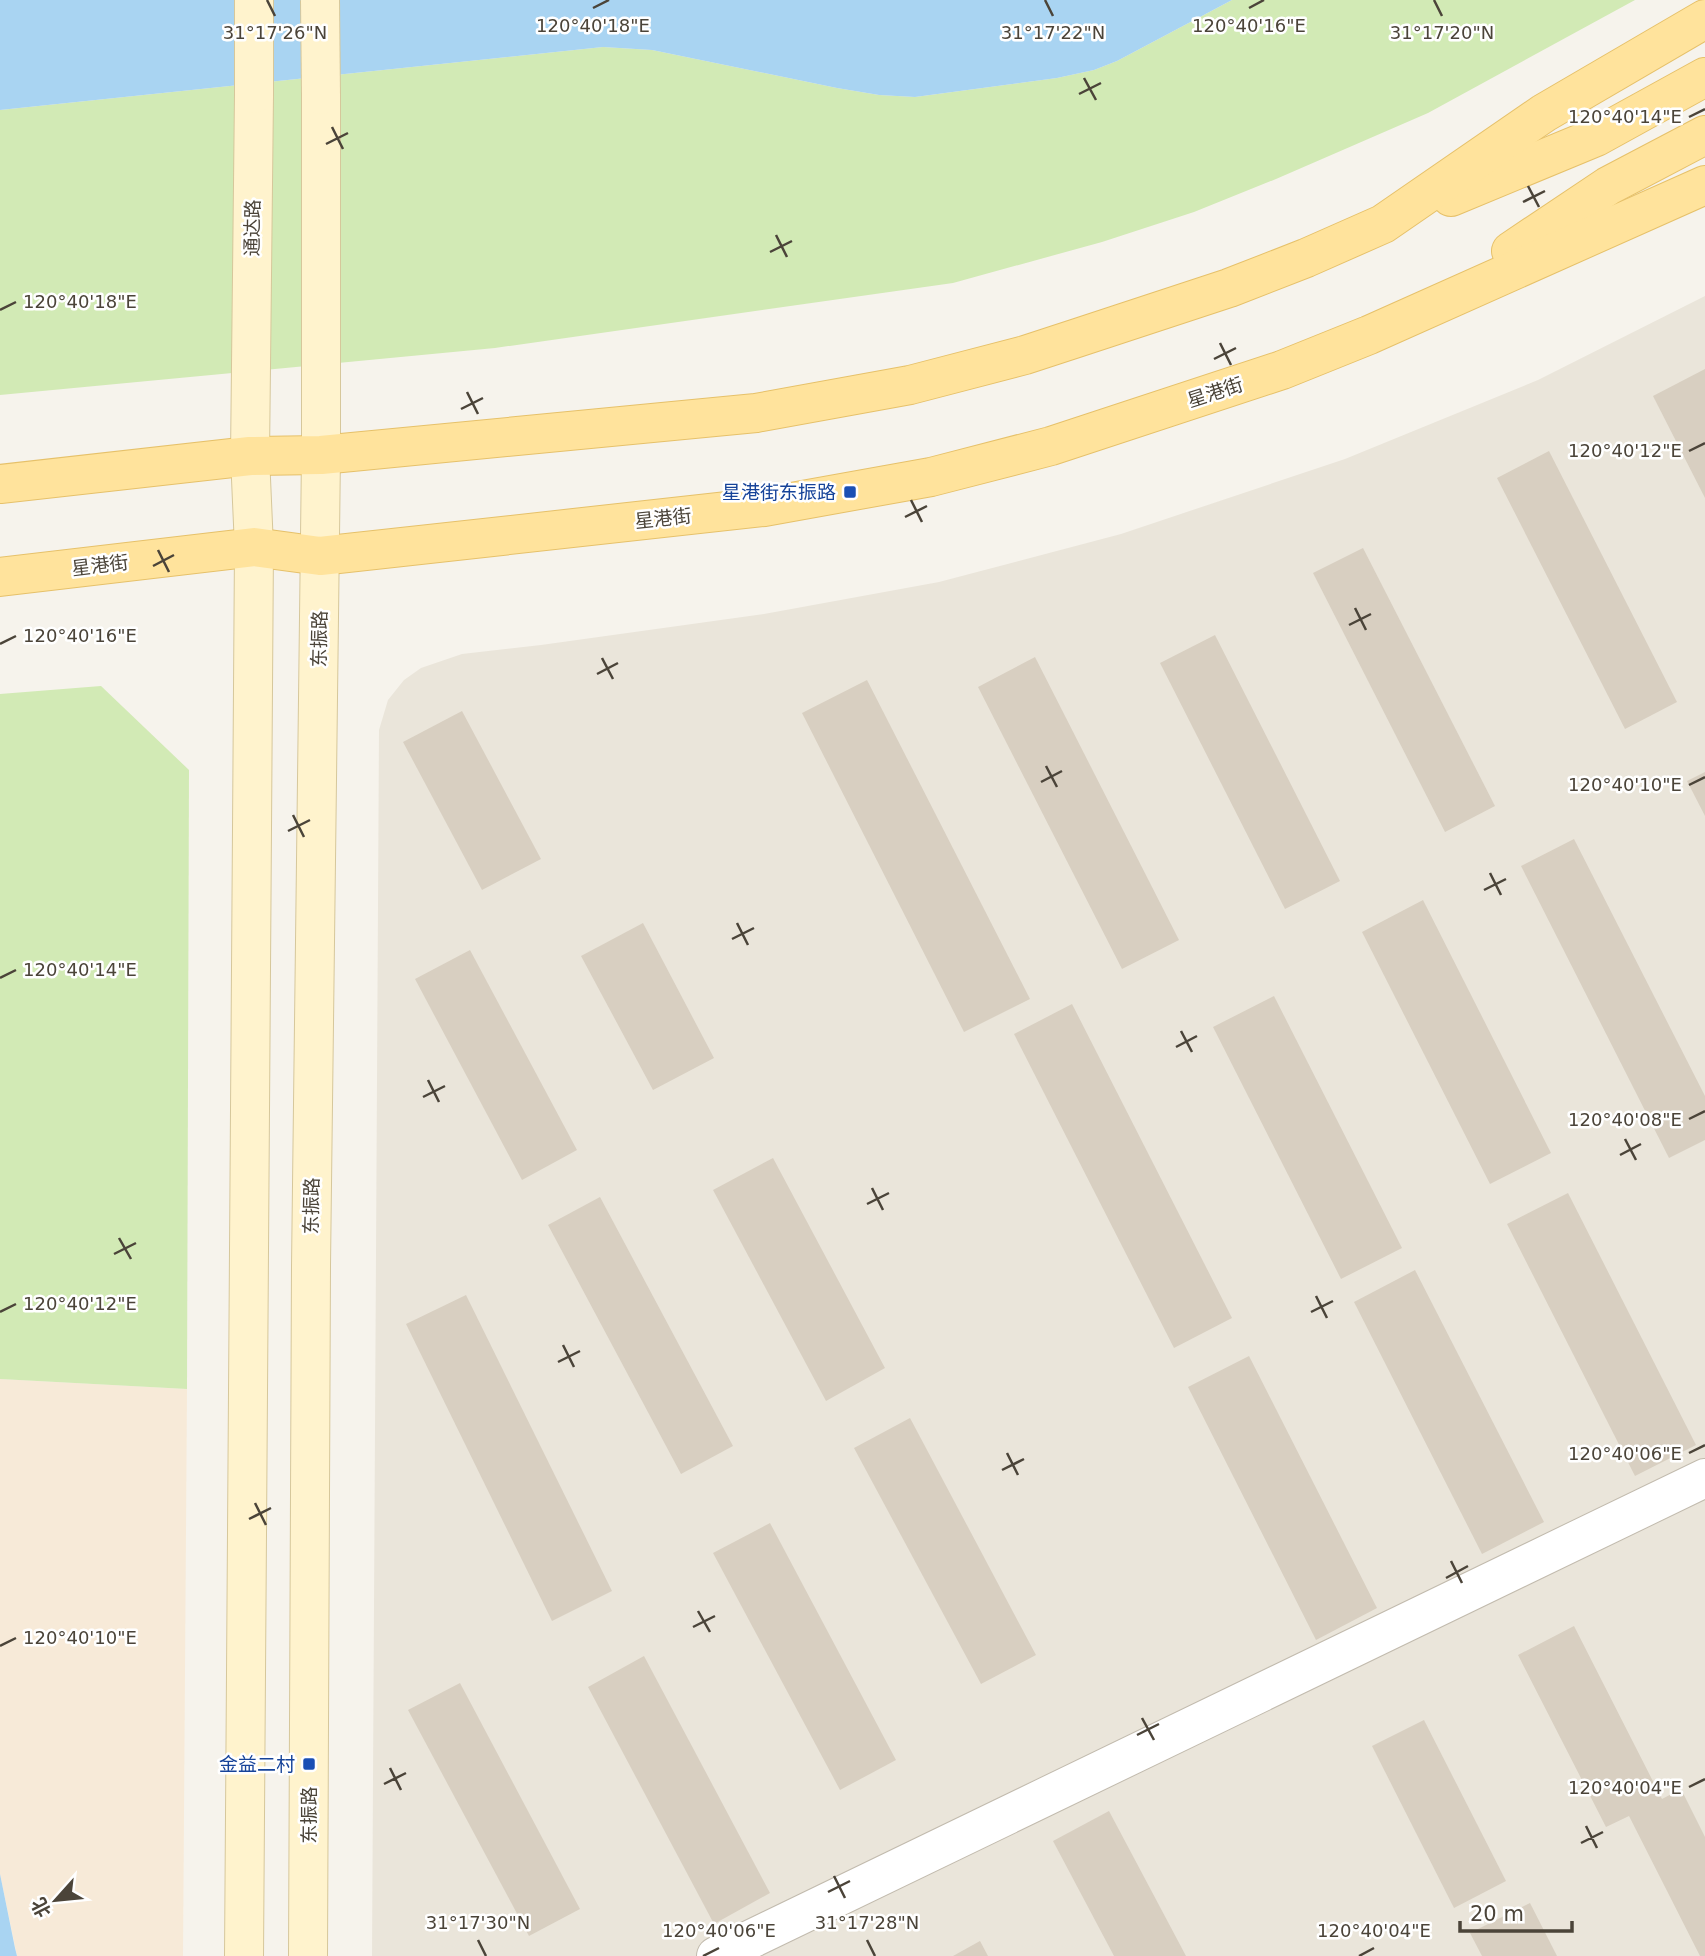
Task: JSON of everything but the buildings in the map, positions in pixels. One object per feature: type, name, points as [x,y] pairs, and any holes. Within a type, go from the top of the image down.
[{"type":"main road","name":"通达路","points":[[250,456],[254,0]]},
{"type":"main road","points":[[320,0],[321,456]]},
{"type":"main road","points":[[1383,224],[1544,113],[1705,19]]},
{"type":"main road","points":[[0,484],[250,456],[321,456],[756,413],[910,385],[1025,355],[1229,288],[1596,137],[1705,77]]},
{"type":"main road","name":"星港街","points":[[1425,309],[1608,186],[1705,135]]},
{"type":"main road","name":"星港街","points":[[0,577],[254,547],[320,556],[764,507],[931,477],[1051,446],[1282,370],[1369,335],[1705,185]]},
{"type":"main road","points":[[244,1956],[254,547],[250,456]]},
{"type":"main road","name":"东振路","points":[[308,1956],[311,1266],[321,456]]},
{"type":"street","points":[[716,1956],[1705,1478]]},
{"type":"shaded area","points":[[1705,296],[1705,1956],[372,1956],[379,730],[388,700],[404,680],[421,668],[462,654],[764,614],[939,582],[1121,534],[1345,459],[1538,380]]},
{"type":"shaded area","points":[[0,1379],[187,1389],[183,1956],[17,1956],[0,1874]]},
{"type":"green space","points":[[1232,0],[1635,0],[1428,113],[1276,179],[1194,212],[1102,242],[953,283],[495,348],[0,395],[0,110],[603,47],[652,50],[837,88],[879,95],[915,97],[1057,78],[1094,70],[1117,61]]},
{"type":"green space","points":[[101,686],[189,770],[187,1389],[0,1379],[0,694]]},
{"type":"water","points":[[0,0],[1232,0],[1117,61],[1094,70],[1057,78],[915,97],[879,95],[837,88],[652,50],[603,47],[0,110]]},
{"type":"water","points":[[0,1874],[15,1948],[17,1956],[0,1956]]},
{"type":"place","name":"星港街东振路","points":[[850,492]]},
{"type":"place","name":"金益二村","points":[[309,1764]]}]
